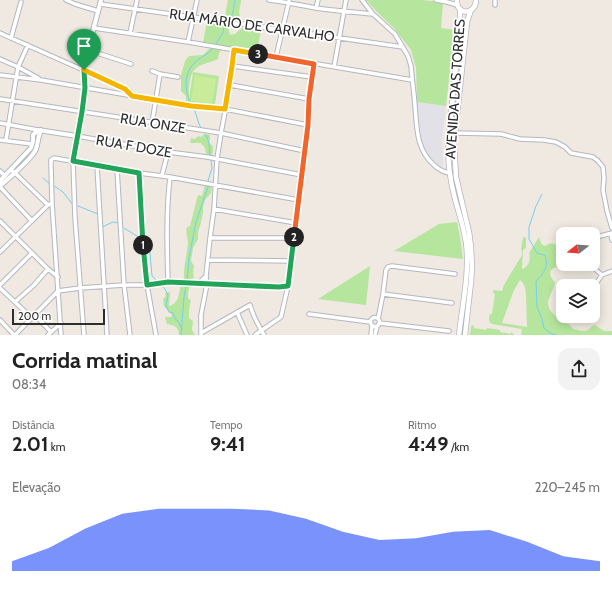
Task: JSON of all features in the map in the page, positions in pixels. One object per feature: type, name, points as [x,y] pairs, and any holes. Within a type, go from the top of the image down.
[{"type":"main road","name":"AVENIDA DAS TORRES","points":[[465,335],[471,282],[472,252],[469,232],[456,177],[455,133],[467,22],[471,10],[475,6],[476,0]]},
{"type":"main road","name":"AVENIDA DAS TORRES","points":[[458,5],[465,12],[471,10]]},
{"type":"main road","name":"AVENIDA DAS TORRES","points":[[458,5],[460,25],[448,138],[448,151],[450,173],[464,232],[467,252],[466,275],[459,335]]},
{"type":"street","points":[[16,0],[21,2]]},
{"type":"street","points":[[11,38],[21,2],[25,0]]},
{"type":"street","points":[[66,0],[98,11]]},
{"type":"street","points":[[130,33],[137,0]]},
{"type":"street","points":[[188,42],[197,0]]},
{"type":"street","points":[[269,0],[289,1],[316,8],[343,12],[373,14]]},
{"type":"street","points":[[316,8],[318,0]]},
{"type":"street","points":[[334,67],[346,0]]},
{"type":"street","points":[[362,0],[373,14],[395,34],[408,56],[411,66],[418,136],[422,150],[425,156],[436,168],[443,172],[450,173]]},
{"type":"street","points":[[437,0],[458,5]]},
{"type":"street","points":[[494,0],[495,5]]},
{"type":"street","points":[[276,57],[289,1]]},
{"type":"street","points":[[84,335],[75,218],[73,161],[85,88],[84,70],[100,2]]},
{"type":"street","name":"RUA MÁRIO DE CARVALHO","points":[[100,2],[403,47]]},
{"type":"street","points":[[94,28],[188,42],[412,80]]},
{"type":"street","points":[[0,33],[125,89],[132,96]]},
{"type":"street","points":[[6,140],[18,67],[28,45]]},
{"type":"street","points":[[88,50],[131,64]]},
{"type":"street","points":[[201,334],[201,315],[214,209],[217,159],[230,85],[234,50]]},
{"type":"street","points":[[0,60],[18,67],[41,80]]},
{"type":"street","points":[[255,335],[281,317],[288,286],[314,64]]},
{"type":"street","points":[[232,66],[312,76]]},
{"type":"street","points":[[152,71],[178,77]]},
{"type":"street","points":[[152,123],[160,74]]},
{"type":"street","points":[[0,75],[41,80],[191,106],[225,109],[308,125]]},
{"type":"street","points":[[230,85],[309,99]]},
{"type":"street","name":"RUA ONZE","points":[[0,100],[221,133],[305,151]]},
{"type":"street","name":"RUA F DOZE","points":[[0,123],[217,159],[302,175]]},
{"type":"street","points":[[27,128],[32,138],[31,148],[0,187],[32,221]]},
{"type":"street","points":[[32,138],[33,135],[39,130]]},
{"type":"street","points":[[0,181],[28,160],[34,153],[39,130]]},
{"type":"street","points":[[455,133],[501,134],[520,139],[556,142],[565,147],[571,153],[593,157],[603,167],[603,187],[607,211],[612,228]]},
{"type":"street","points":[[0,140],[32,144]]},
{"type":"street","points":[[162,175],[168,152]]},
{"type":"street","points":[[61,335],[58,277],[50,204],[52,160],[54,158],[139,173],[162,175],[299,200]]},
{"type":"street","points":[[97,166],[107,335]]},
{"type":"street","points":[[116,169],[124,285],[130,335]]},
{"type":"street","points":[[0,171],[5,176]]},
{"type":"street","points":[[13,171],[50,204]]},
{"type":"street","points":[[139,173],[142,235],[147,285],[156,335]]},
{"type":"street","points":[[167,282],[168,192],[170,177]]},
{"type":"street","points":[[0,252],[50,204]]},
{"type":"street","points":[[214,209],[296,223]]},
{"type":"street","points":[[607,211],[612,211]]},
{"type":"street","points":[[0,222],[58,277]]},
{"type":"street","points":[[600,236],[611,234],[612,240]]},
{"type":"street","points":[[210,238],[294,238]]},
{"type":"street","points":[[32,253],[0,286],[49,334],[61,323]]},
{"type":"street","points":[[208,260],[291,261]]},
{"type":"street","points":[[371,335],[379,311],[386,270],[388,267],[392,266],[455,274]]},
{"type":"street","points":[[15,302],[34,285],[48,269]]},
{"type":"street","points":[[597,271],[602,275]]},
{"type":"street","points":[[599,279],[602,275],[612,271]]},
{"type":"street","points":[[199,283],[206,276]]},
{"type":"street","points":[[0,320],[14,335],[58,291],[80,288],[147,285],[167,282],[279,287],[288,286]]},
{"type":"street","points":[[383,294],[452,302]]},
{"type":"street","points":[[201,334],[250,305],[257,323],[264,335]]},
{"type":"street","points":[[237,312],[247,335]]},
{"type":"street","points":[[310,314],[449,331]]},
{"type":"street","points":[[375,322],[375,335]]},
{"type":"shaded area","points":[[417,102],[446,106],[442,138],[443,166],[441,167],[424,152],[420,135]]},
{"type":"green space","points":[[228,0],[241,0],[239,12],[240,16],[233,20],[226,20],[225,17]]},
{"type":"green space","points":[[366,0],[421,0],[443,2],[441,28],[455,30],[446,106],[417,102],[416,68],[411,50],[394,28]]},
{"type":"green space","points":[[207,21],[224,23],[228,26],[230,35],[235,34],[242,28],[257,33],[261,30],[257,52],[203,43]]},
{"type":"green space","points":[[210,48],[222,49],[219,53],[218,59],[199,66],[193,72],[219,76],[215,104],[225,105],[224,107],[221,108],[186,102],[186,96],[181,91],[181,75],[185,61],[189,56],[203,55]],"holes":[[[193,72],[189,99],[190,81]]]},
{"type":"green space","points":[[195,75],[216,79],[212,104],[191,101]]},
{"type":"green space","points":[[204,134],[210,135],[209,141],[213,146],[212,155],[206,154],[205,148],[201,143],[190,143],[191,138],[195,139]]},
{"type":"green space","points":[[205,185],[212,187],[211,193],[205,200],[203,206],[198,239],[193,248],[191,261],[194,266],[194,278],[184,280],[188,243],[186,229],[190,226],[198,195],[202,196]]},
{"type":"green space","points":[[457,222],[463,259],[394,251],[439,224]]},
{"type":"green space","points":[[523,237],[526,238],[526,248],[523,250],[523,269],[527,266],[530,260],[529,253],[539,237],[544,246],[552,243],[556,245],[556,267],[550,272],[555,283],[549,297],[548,306],[556,315],[556,323],[569,324],[573,329],[581,331],[590,329],[595,325],[604,331],[612,331],[612,335],[521,335],[522,329],[492,324],[489,321],[489,317],[490,314],[492,314],[495,294],[493,293],[493,290],[502,291],[522,255]],"holes":[[[520,280],[526,291],[527,327],[502,323],[514,290]]]},
{"type":"green space","points":[[370,266],[366,305],[318,299]]},
{"type":"green space","points":[[181,284],[190,285],[188,293],[188,298],[191,301],[189,307],[189,318],[193,321],[192,330],[195,335],[179,335],[176,327],[167,324],[165,317],[171,317],[172,315],[164,306],[163,299],[166,296],[165,293],[170,292],[169,306],[172,305],[177,301]]},
{"type":"green space","points":[[472,325],[474,328],[500,330],[500,332],[511,334],[511,332],[515,335],[470,335]]},
{"type":"waterway","points":[[230,20],[235,0]]},
{"type":"waterway","points":[[216,44],[223,33],[224,26]]},
{"type":"waterway","points":[[191,104],[188,98],[186,86],[186,80],[190,68],[214,47]]},
{"type":"waterway","points":[[194,108],[201,128]]},
{"type":"waterway","points":[[206,135],[209,143],[210,156]]},
{"type":"waterway","points":[[208,181],[212,168],[211,160]]},
{"type":"waterway","points":[[43,178],[50,184]]},
{"type":"waterway","points":[[54,186],[63,192],[73,205]]},
{"type":"waterway","points":[[187,281],[189,258],[196,222],[208,187]]},
{"type":"waterway","points":[[542,194],[529,227],[529,239],[537,253],[545,255],[545,270],[536,281],[537,307],[544,328],[550,333],[556,335]]},
{"type":"waterway","points":[[78,206],[98,214]]},
{"type":"waterway","points":[[102,227],[113,222],[119,223]]},
{"type":"waterway","points":[[124,228],[140,238]]},
{"type":"waterway","points":[[145,241],[150,253],[152,276],[157,281]]},
{"type":"waterway","points":[[161,285],[168,295],[166,306],[169,312],[173,313],[182,329]]},
{"type":"waterway","points":[[181,335],[186,286]]},
{"type":"route","points":[[234,50],[314,64],[288,286],[279,287],[168,282],[147,285],[142,241],[139,173],[73,161],[85,88],[84,70],[125,89],[132,96],[191,106],[225,109],[230,85],[234,50]]}]
